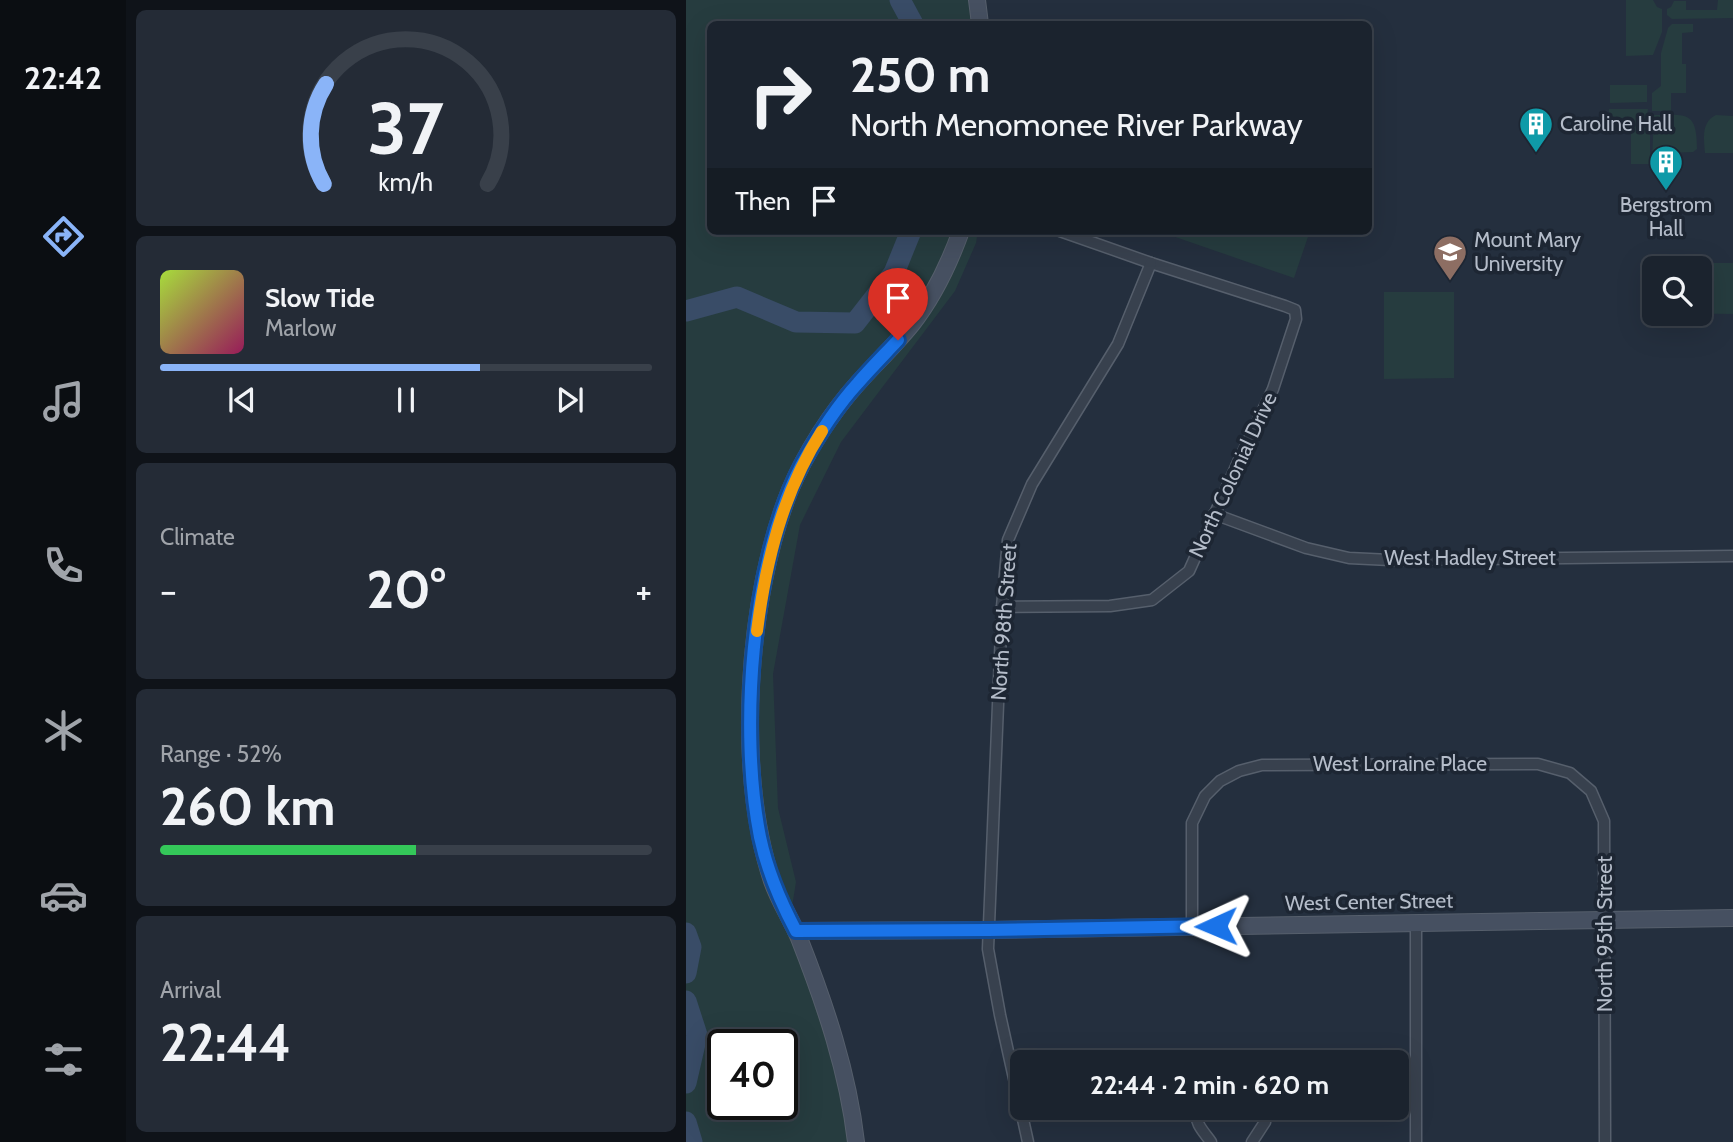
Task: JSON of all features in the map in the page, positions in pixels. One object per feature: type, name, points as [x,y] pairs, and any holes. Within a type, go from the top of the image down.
[{"type":"street","points":[[977,0],[980,21]]},
{"type":"street","points":[[856,1142],[841,1060],[796,931],[773,882],[761,839],[752,770],[752,675],[761,602],[771,553],[790,489],[832,416],[857,384],[913,324],[949,264],[960,235]]},
{"type":"street","points":[[1071,235],[1151,263]]},
{"type":"street","name":"North Colonial Drive","points":[[1002,607],[1110,606],[1152,600],[1189,571],[1273,388],[1296,319],[1295,310],[1151,263]]},
{"type":"street","name":"North 98th Street","points":[[1028,1142],[988,949],[1002,607],[1008,540],[1032,484],[1118,344],[1151,263]]},
{"type":"street","name":"West Hadley Street","points":[[1214,514],[1306,548],[1349,558],[1390,560],[1733,555]]},
{"type":"street","name":"West Lorraine Place","points":[[1192,926],[1192,823],[1205,796],[1220,781],[1239,771],[1262,765],[1538,764]]},
{"type":"street","name":"North 95th Street","points":[[1538,764],[1570,773],[1591,791],[1604,821],[1605,1142]]},
{"type":"street","name":"West Center Street","points":[[796,931],[1733,918]]},
{"type":"street","points":[[1416,923],[1416,1142]]},
{"type":"street","points":[[1197,1120],[1211,1142]]},
{"type":"street","points":[[1252,1142],[1265,1120]]},
{"type":"green space","points":[[686,0],[983,0],[985,21],[707,21],[707,235],[977,235],[955,291],[841,442],[800,525],[773,674],[778,808],[796,882],[792,907],[856,1142],[686,1142]]},
{"type":"green space","points":[[1626,0],[1653,0],[1657,7],[1662,9],[1662,32],[1653,55],[1626,56]]},
{"type":"green space","points":[[1718,0],[1733,0],[1733,18],[1672,19],[1667,15],[1667,9],[1674,1],[1686,1],[1686,10],[1717,10]]},
{"type":"green space","points":[[1672,24],[1693,24],[1693,32],[1682,33],[1686,93],[1671,93],[1671,111],[1652,111],[1652,93],[1661,86],[1661,53],[1668,28]]},
{"type":"green space","points":[[1610,85],[1647,85],[1647,102],[1610,103]]},
{"type":"green space","points":[[1609,109],[1648,109],[1650,164],[1631,164],[1631,123],[1609,122]]},
{"type":"green space","points":[[1654,115],[1687,117],[1695,127],[1697,149],[1693,152],[1663,153],[1662,162],[1652,161]]},
{"type":"green space","points":[[1716,115],[1733,116],[1733,153],[1705,153],[1706,126]]},
{"type":"green space","points":[[1170,235],[1309,235],[1294,278]]},
{"type":"green space","points":[[1712,263],[1733,263],[1733,314],[1712,314]]},
{"type":"green space","points":[[1384,292],[1454,292],[1454,378],[1384,379]]},
{"type":"waterway","points":[[900,0],[911,21]]},
{"type":"waterway","points":[[686,311],[737,297],[796,322],[855,323],[894,273],[909,235]]},
{"type":"waterway","points":[[686,933],[691,947],[686,973]]},
{"type":"waterway","points":[[686,1001],[697,1035],[686,1083]]},
{"type":"waterway","points":[[686,1122],[692,1142]]},
{"type":"slow traffic","points":[[757,631],[771,553],[790,489],[822,431]]},
{"type":"place","name":"Caroline Hall","points":[[1536,154]]},
{"type":"place","name":"Bergstrom Hall","points":[[1666,192]]},
{"type":"place","name":"Mount Mary University","points":[[1450,282]]},
{"type":"route","points":[[898,340],[857,384],[832,416],[802,466],[790,489],[780,520],[761,602],[750,706],[755,807],[773,882],[796,931],[1216,926]]}]
